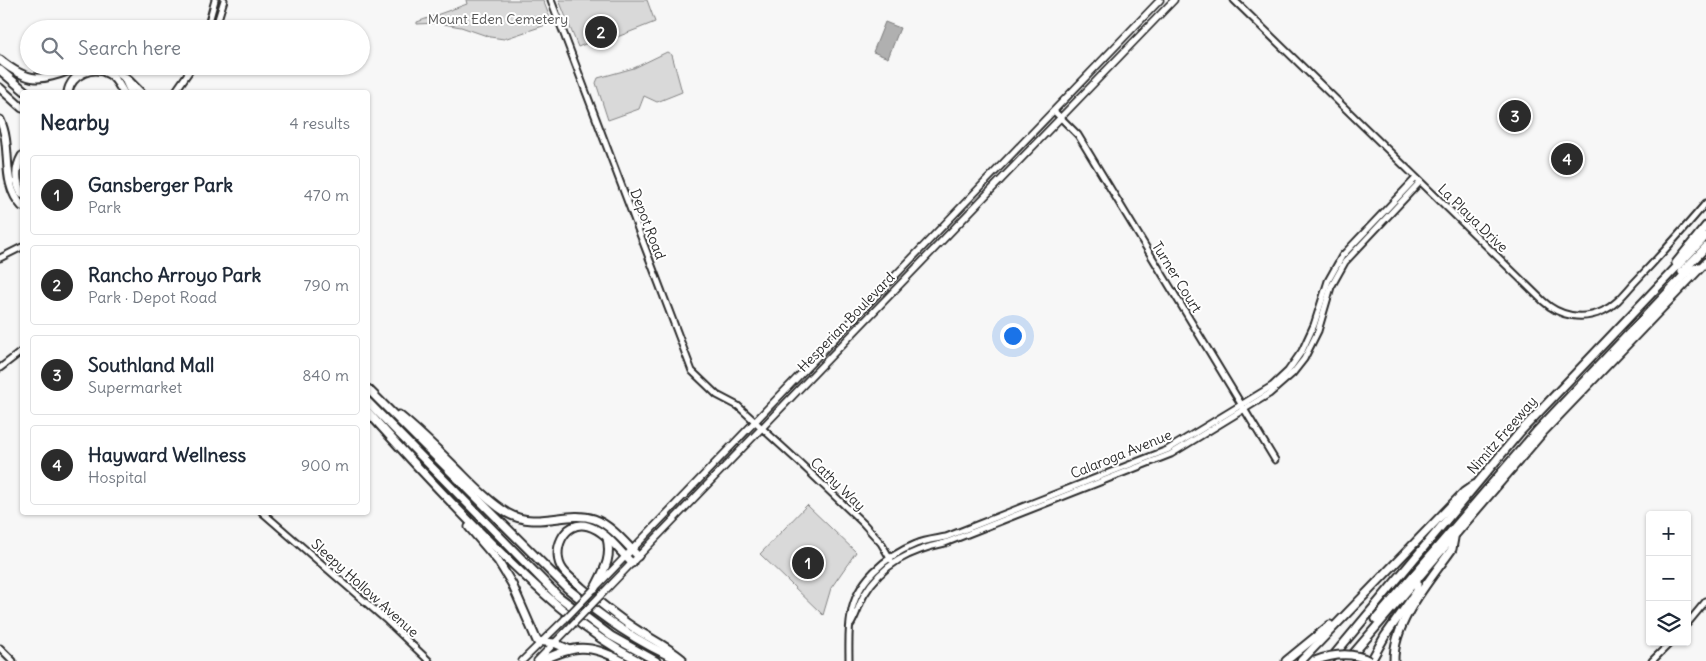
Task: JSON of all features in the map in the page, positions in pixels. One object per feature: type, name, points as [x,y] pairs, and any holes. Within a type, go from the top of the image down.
[{"type":"highway","points":[[0,60],[20,74]]},
{"type":"highway","points":[[0,70],[24,90]]},
{"type":"highway","points":[[24,75],[46,78],[55,75]]},
{"type":"highway","points":[[69,90],[72,83],[82,75]]},
{"type":"highway","points":[[110,75],[121,90]]},
{"type":"highway","points":[[120,75],[138,90]]},
{"type":"highway","points":[[124,78],[129,90]]},
{"type":"highway","points":[[0,88],[20,106]]},
{"type":"highway","points":[[0,120],[4,131],[10,186],[20,203]]},
{"type":"highway","points":[[20,161],[16,177],[20,188]]},
{"type":"highway","points":[[1669,274],[1681,254],[1706,226]]},
{"type":"highway","name":"Nimitz Freeway","points":[[1329,661],[1477,484],[1565,383],[1706,236]]},
{"type":"highway","points":[[1466,498],[1476,494],[1556,404],[1706,247]]},
{"type":"highway","points":[[1340,661],[1536,432],[1688,271],[1704,264]]},
{"type":"highway","name":"Nimitz Freeway","points":[[1347,661],[1544,431],[1704,264]]},
{"type":"highway","points":[[370,391],[423,435],[476,488],[509,513],[528,520],[594,519],[605,525],[638,556]]},
{"type":"highway","points":[[370,391],[561,582],[611,624],[652,648],[683,661]]},
{"type":"highway","points":[[370,404],[551,590],[596,626],[656,661]]},
{"type":"highway","points":[[370,414],[445,498],[504,571],[524,607],[536,640],[540,643],[554,643],[568,649]]},
{"type":"highway","points":[[1300,661],[1464,492],[1477,484]]},
{"type":"highway","points":[[445,498],[556,606],[589,631],[638,661]]},
{"type":"highway","points":[[632,563],[606,537],[585,525],[571,529],[564,534],[558,545],[557,557],[566,574],[605,608],[636,630],[671,649],[683,661]]},
{"type":"highway","points":[[594,589],[609,560],[606,537]]},
{"type":"highway","points":[[1394,661],[1394,648],[1399,631],[1452,549],[1454,537]]},
{"type":"highway","points":[[1315,661],[1330,656],[1347,655],[1370,661],[1384,636],[1416,591],[1417,580]]},
{"type":"highway","points":[[1286,661],[1357,602]]},
{"type":"highway","points":[[541,661],[568,649],[579,647],[597,649],[622,661]]},
{"type":"main road","name":"Hesperian Boulevard","points":[[522,661],[594,589],[1160,0]]},
{"type":"main road","name":"Hesperian Boulevard","points":[[537,661],[1174,0]]},
{"type":"street","points":[[209,20],[215,0]]},
{"type":"street","points":[[218,20],[224,0]]},
{"type":"street","name":"Depot Road","points":[[551,0],[692,371],[717,395],[738,406],[762,428]]},
{"type":"street","name":"La Playa Drive","points":[[1234,0],[1546,304],[1559,312],[1576,316],[1594,314],[1615,303],[1706,203]]},
{"type":"street","points":[[176,90],[187,75]]},
{"type":"street","name":"Turner Court","points":[[1054,110],[1078,135],[1275,460]]},
{"type":"street","name":"Calaroga Avenue","points":[[848,661],[851,624],[864,595],[875,578],[891,560],[953,540],[1171,454],[1283,384],[1293,373],[1314,342],[1331,287],[1345,262],[1418,180]]},
{"type":"street","points":[[0,258],[20,248]]},
{"type":"street","points":[[0,368],[20,353]]},
{"type":"street","name":"Cathy Way","points":[[762,428],[863,523],[881,543],[891,560]]},
{"type":"street","name":"Sleepy Hollow Avenue","points":[[265,515],[385,619],[429,661]]},
{"type":"street","points":[[1691,619],[1706,601]]},
{"type":"street","points":[[1652,661],[1667,646]]},
{"type":"street","points":[[0,648],[13,661]]},
{"type":"green space","name":"Mount Eden Cemetery","points":[[466,0],[543,0],[552,23],[504,39],[490,37],[461,27],[437,23],[417,24],[417,22],[467,4]]},
{"type":"green space","points":[[559,0],[647,0],[655,22],[592,47],[590,42],[578,47]]},
{"type":"green space","points":[[667,52],[672,55],[682,92],[657,102],[644,96],[639,109],[608,120],[596,83],[598,78],[634,68]]},
{"type":"green space","points":[[807,505],[856,552],[831,588],[823,615],[760,554]]},
{"type":"shaded area","points":[[885,22],[900,28],[888,58],[873,52]]},
{"type":"place","name":"Rancho Arroyo Park","points":[[601,32]]},
{"type":"place","name":"Southland Mall","points":[[1515,116]]},
{"type":"place","name":"Hayward Wellness","points":[[1567,159]]},
{"type":"place","name":"Gansberger Park","points":[[808,563]]}]
